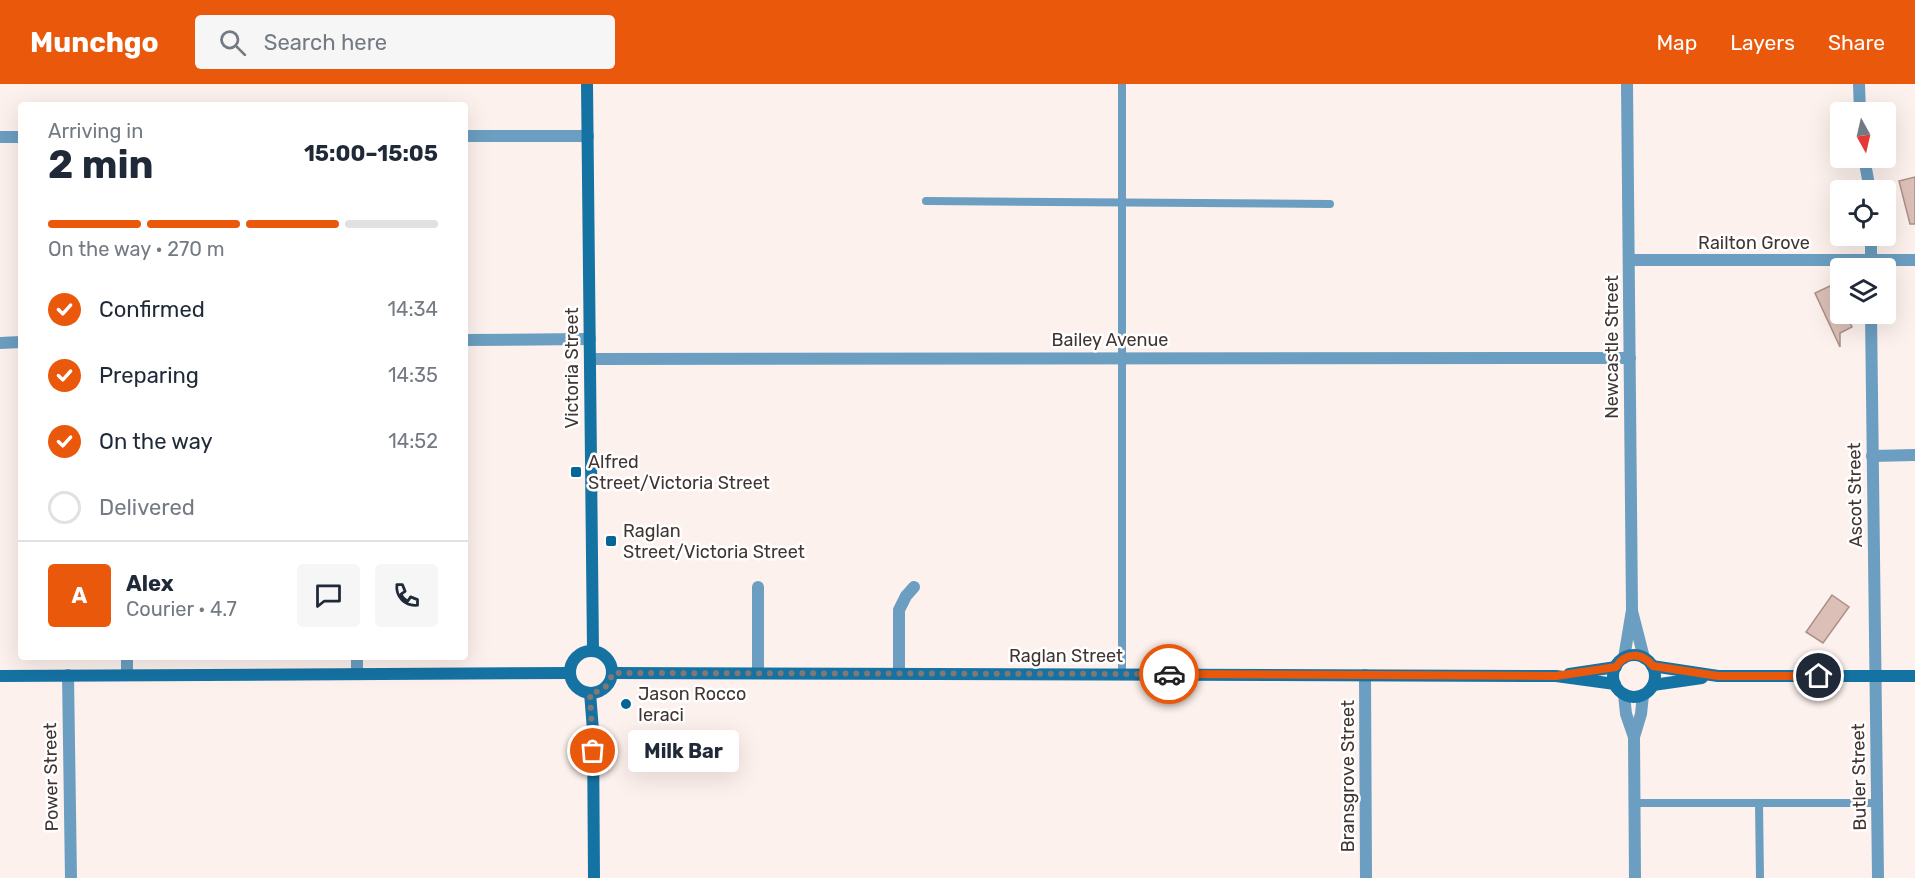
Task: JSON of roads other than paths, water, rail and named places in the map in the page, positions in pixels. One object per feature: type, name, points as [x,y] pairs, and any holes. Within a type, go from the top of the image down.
[{"type":"street","name":"Victoria Street","points":[[587,84],[593,651]]},
{"type":"street","name":"Newcastle Street","points":[[1620,662],[1632,610],[1627,84]]},
{"type":"street","points":[[1860,84],[1860,102]]},
{"type":"street","points":[[468,136],[588,136]]},
{"type":"street","points":[[0,137],[18,137]]},
{"type":"street","name":"Railton Grove","points":[[1629,260],[1830,264]]},
{"type":"street","name":"Railton Grove","points":[[1896,263],[1915,261]]},
{"type":"street","name":"Ascot Street","points":[[1871,324],[1875,676]]},
{"type":"street","points":[[468,340],[590,339]]},
{"type":"street","points":[[0,343],[18,342]]},
{"type":"street","name":"Bailey Avenue","points":[[590,359],[1630,358]]},
{"type":"street","points":[[1872,456],[1915,455]]},
{"type":"street","points":[[758,586],[758,674]]},
{"type":"street","points":[[899,674],[899,610],[901,603],[914,587]]},
{"type":"street","name":"Newcastle Street","points":[[1632,610],[1648,662]]},
{"type":"street","points":[[593,651],[604,656],[612,666],[612,673],[606,687],[596,693],[579,689],[570,673],[580,655],[593,651]]},
{"type":"street","points":[[1648,662],[1655,677],[1651,690],[1633,697],[1624,694],[1615,684],[1613,676],[1620,662],[1634,655],[1648,662],[1718,676]]},
{"type":"street","points":[[127,660],[127,675]]},
{"type":"street","points":[[357,660],[357,674]]},
{"type":"street","name":"Raglan Street","points":[[1556,676],[1620,662]]},
{"type":"street","points":[[0,676],[570,673]]},
{"type":"street","name":"Raglan Street","points":[[612,673],[1556,676],[1615,684]]},
{"type":"street","name":"Power Street","points":[[68,675],[71,878]]},
{"type":"street","name":"Bransgrove Street","points":[[1365,675],[1366,878]]},
{"type":"street","points":[[1653,685],[1718,676],[1915,676]]},
{"type":"street","name":"Butler Street","points":[[1875,676],[1878,878]]},
{"type":"street","points":[[590,693],[593,730],[594,878]]},
{"type":"street","points":[[1624,694],[1626,714],[1634,737]]},
{"type":"street","points":[[1635,878],[1634,737],[1641,714],[1643,695]]},
{"type":"lane","points":[[1122,84],[1122,674]]},
{"type":"lane","points":[[926,201],[1330,204]]},
{"type":"lane","points":[[1634,803],[1878,803]]},
{"type":"lane","points":[[1759,803],[1760,878]]},
{"type":"place","name":"Alfred Street/Victoria Street","points":[[576,472]]},
{"type":"place","name":"Raglan Street/Victoria Street","points":[[611,541]]},
{"type":"place","name":"Jason Rocco Ieraci","points":[[626,704]]},
{"type":"place","name":"Milk Bar","points":[[593,751]]}]
